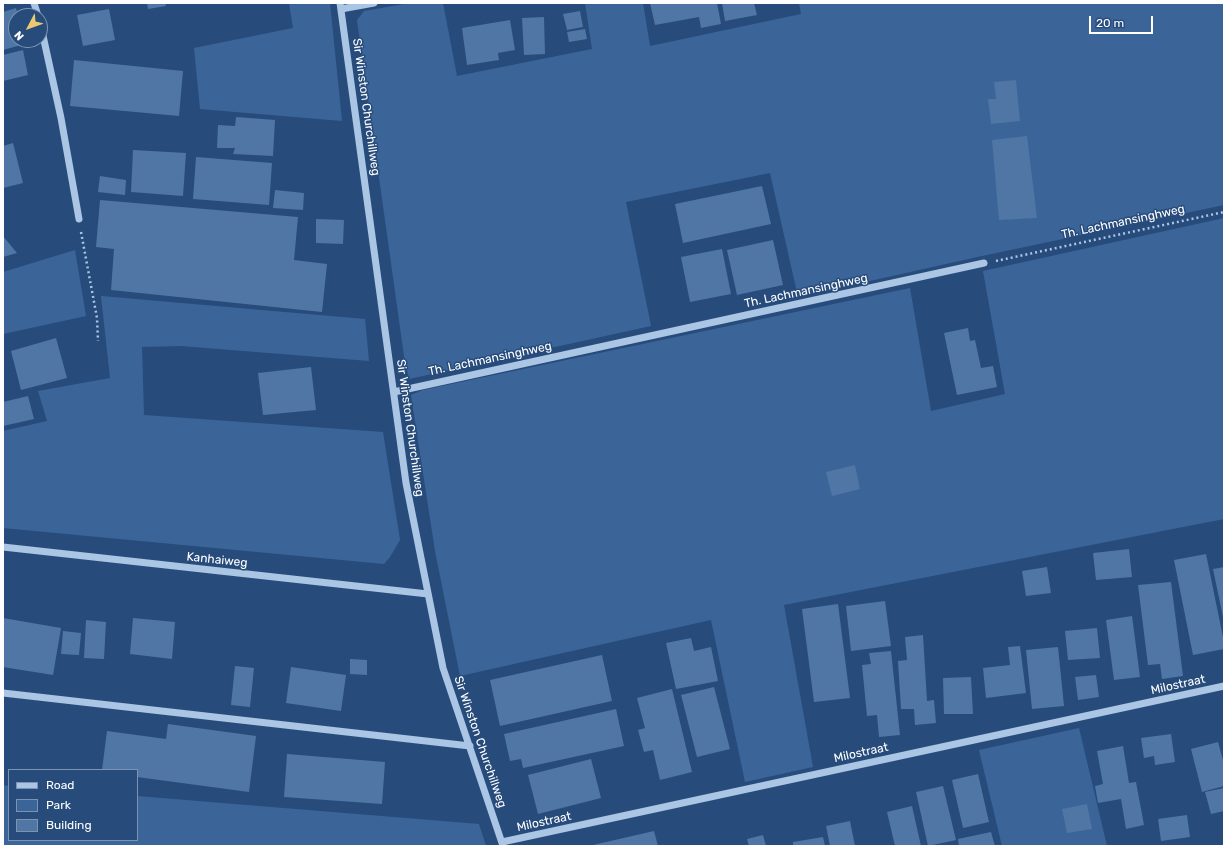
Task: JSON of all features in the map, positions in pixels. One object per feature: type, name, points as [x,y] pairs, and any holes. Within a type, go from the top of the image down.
[{"type":"street","points":[[341,6],[374,3]]},
{"type":"street","name":"Sir Winston Churchillweg","points":[[341,6],[406,483],[443,668],[503,844]]},
{"type":"street","points":[[46,48],[61,118],[79,219]]},
{"type":"street","name":"Th. Lachmansinghweg","points":[[394,392],[984,263]]},
{"type":"street","name":"Kanhaiweg","points":[[3,547],[428,594]]},
{"type":"street","name":"Milostraat","points":[[503,844],[1224,686]]},
{"type":"street","points":[[3,693],[470,746]]},
{"type":"path","name":"Th. Lachmansinghweg","points":[[984,263],[1224,212]]},
{"type":"path","points":[[79,219],[97,318],[98,341]]},
{"type":"green space","points":[[289,3],[330,3],[342,121],[200,109],[194,48],[293,28]]},
{"type":"green space","points":[[410,3],[443,3],[457,76],[592,49],[585,3],[643,3],[650,46],[801,14],[799,3],[1224,3],[1224,205],[982,256],[798,297],[770,173],[626,202],[651,326],[409,379],[404,356],[357,20],[364,11]]},
{"type":"green space","points":[[1224,218],[1224,519],[784,605],[813,767],[745,782],[711,620],[460,676],[435,551],[411,395],[423,390],[910,288],[931,411],[1005,394],[983,271]]},
{"type":"green space","points":[[75,250],[86,316],[3,334],[3,272]]},
{"type":"green space","points":[[101,296],[365,319],[369,361],[181,346],[142,347],[144,415],[383,432],[400,540],[384,564],[3,528],[3,431],[47,421],[38,391],[110,378]]},
{"type":"green space","points":[[1079,728],[1107,846],[1002,846],[979,750]]},
{"type":"green space","points":[[3,785],[8,786],[8,841],[138,841],[138,796],[479,824],[486,846],[3,846]]},
{"type":"building","points":[[147,3],[165,3],[166,6],[148,9]]},
{"type":"building","points":[[650,3],[717,3],[721,24],[701,28],[699,17],[655,25]]},
{"type":"building","points":[[722,3],[754,3],[757,15],[725,21]]},
{"type":"building","points":[[109,9],[115,40],[83,46],[77,15]]},
{"type":"building","points":[[8,10],[8,48],[10,48],[3,50],[3,12]]},
{"type":"building","points":[[580,11],[583,27],[567,30],[563,14]]},
{"type":"building","points":[[544,17],[545,54],[524,55],[522,18]]},
{"type":"building","points":[[510,20],[515,50],[498,53],[499,60],[467,65],[462,28]]},
{"type":"building","points":[[585,29],[587,39],[569,42],[567,32]]},
{"type":"building","points":[[23,50],[28,75],[3,81],[3,55]]},
{"type":"building","points":[[74,60],[183,71],[179,116],[70,106]]},
{"type":"building","points":[[1016,80],[1020,121],[991,124],[988,99],[996,99],[994,82]]},
{"type":"building","points":[[236,117],[275,120],[273,156],[233,154],[235,148],[217,148],[218,125],[235,126]]},
{"type":"building","points":[[1027,136],[1037,218],[999,220],[992,140]]},
{"type":"building","points":[[13,143],[23,183],[3,188],[3,146]]},
{"type":"building","points":[[133,150],[186,153],[183,196],[131,192]]},
{"type":"building","points":[[196,157],[272,163],[269,205],[193,199]]},
{"type":"building","points":[[100,176],[126,180],[125,195],[98,192]]},
{"type":"building","points":[[762,186],[771,224],[683,243],[675,204]]},
{"type":"building","points":[[275,190],[304,193],[303,210],[273,208]]},
{"type":"building","points":[[100,200],[298,217],[294,260],[327,264],[322,312],[111,290],[114,249],[96,247]]},
{"type":"building","points":[[316,219],[344,220],[343,244],[316,243]]},
{"type":"building","points":[[3,236],[17,253],[3,257]]},
{"type":"building","points":[[773,240],[783,285],[737,295],[727,250]]},
{"type":"building","points":[[722,249],[731,294],[690,302],[681,257]]},
{"type":"building","points":[[968,328],[970,341],[975,340],[981,368],[993,366],[997,387],[957,395],[944,333]]},
{"type":"building","points":[[56,338],[67,378],[21,390],[11,351]]},
{"type":"building","points":[[311,367],[316,410],[263,415],[258,373]]},
{"type":"building","points":[[28,396],[34,419],[3,426],[3,402]]},
{"type":"building","points":[[855,465],[860,489],[832,496],[826,472]]},
{"type":"building","points":[[1129,549],[1132,577],[1096,580],[1093,553]]},
{"type":"building","points":[[1206,554],[1224,642],[1224,649],[1193,655],[1174,560]]},
{"type":"building","points":[[1047,567],[1051,593],[1026,596],[1022,571]]},
{"type":"building","points":[[1224,567],[1224,617],[1223,617],[1213,569]]},
{"type":"building","points":[[1171,582],[1183,676],[1162,679],[1160,664],[1148,665],[1138,585]]},
{"type":"building","points":[[885,601],[891,646],[851,651],[846,606]]},
{"type":"building","points":[[838,604],[850,698],[814,702],[802,609]]},
{"type":"building","points":[[1132,616],[1140,677],[1114,680],[1106,620]]},
{"type":"building","points":[[3,618],[61,628],[53,675],[3,667]]},
{"type":"building","points":[[133,618],[175,622],[172,659],[130,654]]},
{"type":"building","points":[[86,620],[106,622],[104,659],[84,658]]},
{"type":"building","points":[[1097,628],[1100,658],[1068,660],[1065,631]]},
{"type":"building","points":[[63,631],[81,633],[79,655],[61,654]]},
{"type":"building","points":[[923,635],[927,701],[934,700],[936,723],[915,725],[914,709],[901,709],[898,661],[907,660],[905,637]]},
{"type":"building","points":[[691,638],[694,651],[711,647],[718,681],[676,689],[666,643]]},
{"type":"building","points":[[1020,646],[1026,693],[986,698],[983,668],[1010,665],[1008,647]]},
{"type":"building","points":[[1058,647],[1064,706],[1032,709],[1026,650]]},
{"type":"building","points":[[891,651],[900,735],[879,737],[877,715],[867,716],[862,665],[871,664],[869,653]]},
{"type":"building","points":[[602,655],[612,701],[500,726],[490,680]]},
{"type":"building","points":[[350,659],[367,660],[367,675],[350,674]]},
{"type":"building","points":[[235,666],[254,668],[250,707],[231,705]]},
{"type":"building","points":[[291,667],[346,675],[341,711],[286,703]]},
{"type":"building","points":[[1096,675],[1099,697],[1078,700],[1075,677]]},
{"type":"building","points":[[971,677],[973,714],[944,714],[943,678]]},
{"type":"building","points":[[714,687],[730,749],[697,757],[681,695]]},
{"type":"building","points":[[672,689],[692,772],[660,780],[653,750],[644,752],[638,730],[645,728],[637,698]]},
{"type":"building","points":[[616,709],[624,746],[523,768],[521,759],[510,761],[504,734]]},
{"type":"building","points":[[168,724],[256,736],[249,792],[138,777],[138,769],[102,769],[107,731],[166,739]]},
{"type":"building","points":[[1171,734],[1175,762],[1155,765],[1154,756],[1144,758],[1141,738]]},
{"type":"building","points":[[1218,742],[1224,764],[1224,786],[1202,792],[1191,749]]},
{"type":"building","points":[[1123,746],[1129,783],[1136,782],[1144,825],[1126,829],[1121,799],[1098,803],[1095,786],[1103,784],[1097,751]]},
{"type":"building","points":[[287,754],[385,762],[382,804],[284,797]]},
{"type":"building","points":[[591,759],[601,798],[538,814],[528,775]]},
{"type":"building","points":[[978,774],[989,822],[963,828],[952,780]]},
{"type":"building","points":[[943,786],[956,840],[928,846],[916,792]]},
{"type":"building","points":[[1224,788],[1224,811],[1211,814],[1205,792]]},
{"type":"building","points":[[1087,804],[1092,829],[1067,833],[1062,809]]},
{"type":"building","points":[[912,806],[921,846],[895,846],[887,812]]},
{"type":"building","points":[[1187,815],[1190,837],[1161,841],[1158,819]]},
{"type":"building","points":[[850,821],[855,846],[830,846],[826,826]]},
{"type":"building","points":[[654,831],[658,846],[593,846],[593,845]]},
{"type":"building","points":[[991,832],[995,846],[959,846],[958,839]]},
{"type":"building","points":[[763,835],[766,846],[749,846],[747,839]]},
{"type":"building","points":[[823,837],[825,846],[793,846],[793,842]]}]
